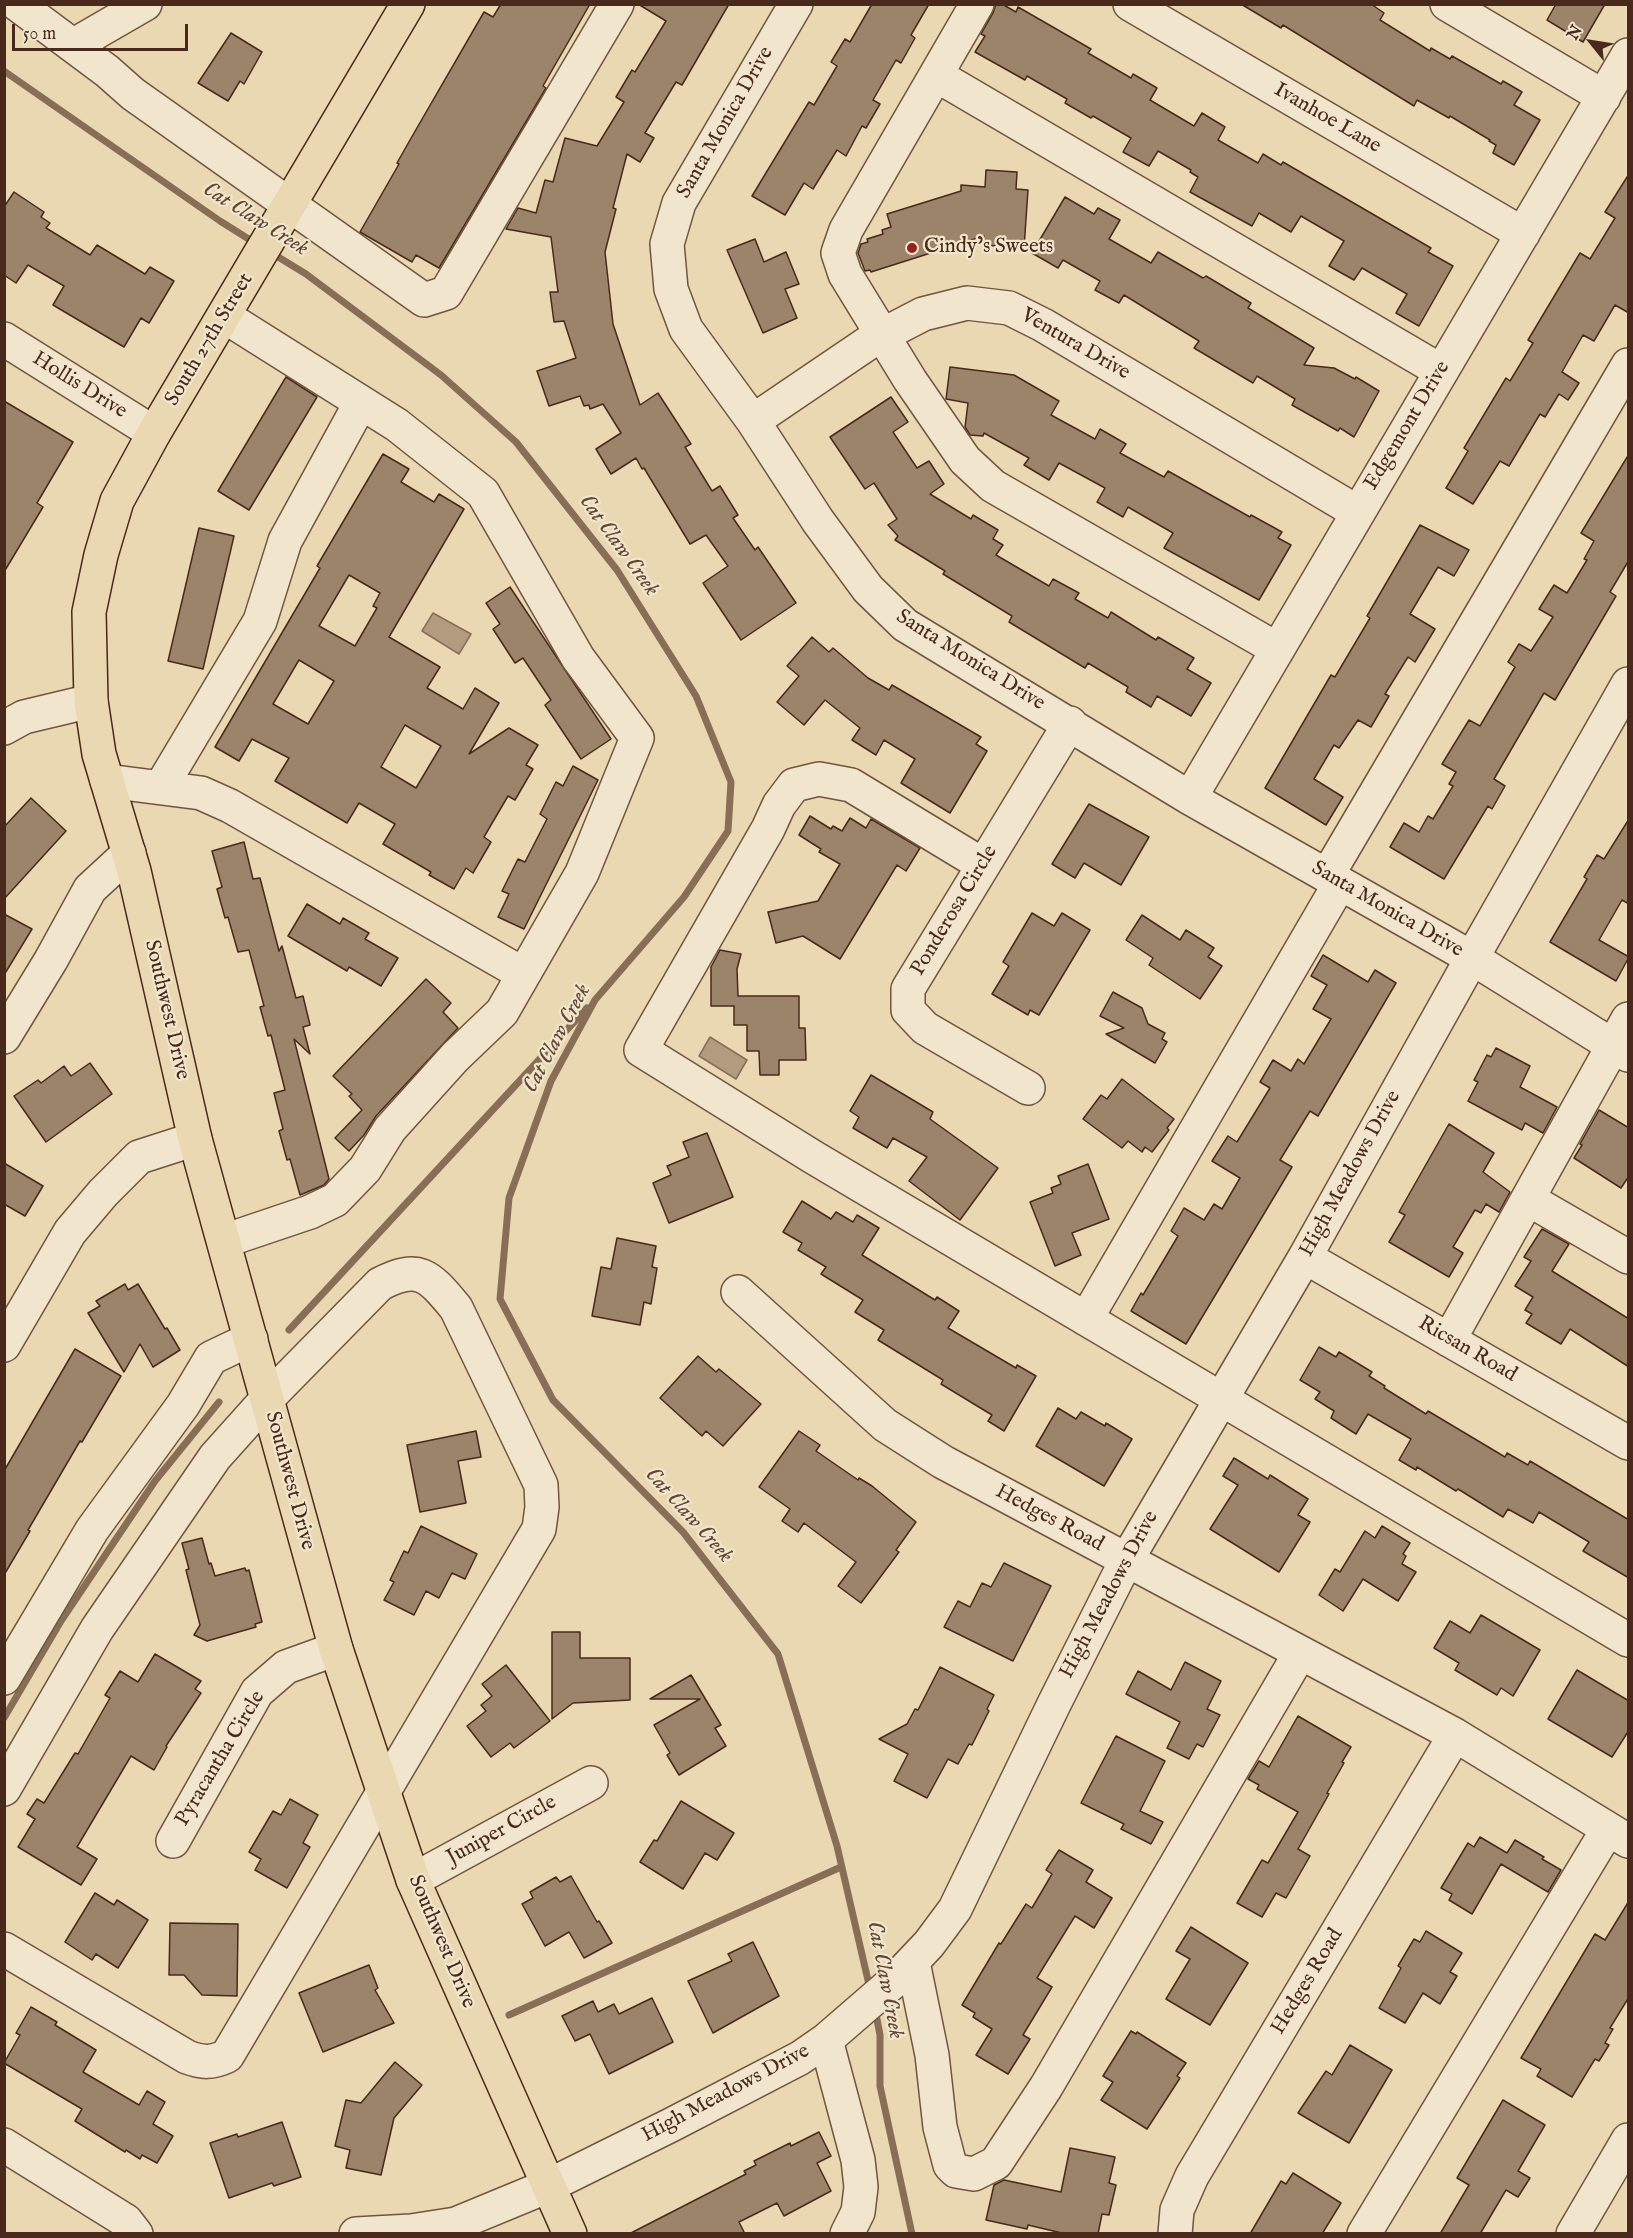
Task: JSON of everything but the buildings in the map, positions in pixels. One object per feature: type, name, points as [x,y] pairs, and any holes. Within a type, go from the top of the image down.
[{"type":"main road","name":"South 27th Street","points":[[91,701],[89,612],[101,555],[117,501],[154,433],[408,4]]},
{"type":"main road","name":"Southwest Drive","points":[[91,701],[99,754],[129,853],[195,1138],[336,1649],[413,1880],[570,2234]]},
{"type":"street","points":[[17,4],[74,45],[134,94],[424,300],[446,292],[617,4]]},
{"type":"street","points":[[74,45],[145,4]]},
{"type":"street","name":"Santa Monica Drive","points":[[796,4],[679,203],[668,244],[671,289],[686,329],[753,421],[818,521],[868,589],[905,625],[1070,723],[1190,798],[1472,958],[1623,1040]]},
{"type":"street","points":[[977,4],[846,230],[838,253],[845,274],[882,336],[965,459],[993,486],[1277,650]]},
{"type":"street","name":"Ivanhoe Lane","points":[[1130,4],[1523,234]]},
{"type":"street","points":[[1447,4],[1604,97]]},
{"type":"street","name":"Edgemont Drive","points":[[1190,798],[1629,55]]},
{"type":"street","points":[[936,75],[1441,371]]},
{"type":"street","name":"Ventura Drive","points":[[753,421],[882,336],[923,314],[968,303],[1009,308],[1043,325],[1357,512]]},
{"type":"street","points":[[224,316],[396,425],[483,493],[578,658],[637,738],[582,873],[502,1012],[455,1057],[390,1129],[365,1170],[335,1200],[310,1212],[224,1241]]},
{"type":"street","name":"Hollis Drive","points":[[7,345],[154,433]]},
{"type":"street","points":[[1086,1319],[1629,365]]},
{"type":"street","points":[[161,787],[261,621],[285,541],[360,404]]},
{"type":"street","name":"High Meadows Drive","points":[[356,2234],[411,2231],[456,2224],[548,2186],[800,2058],[854,2016],[903,1972],[929,1944],[955,1909],[1053,1704],[1126,1561],[1305,1257],[1472,958],[1629,684]]},
{"type":"street","points":[[4,728],[24,717],[91,701]]},
{"type":"street","name":"Ponderosa Circle","points":[[1028,1088],[924,1028],[908,1010],[908,989],[1070,723]]},
{"type":"street","points":[[983,866],[851,785],[819,779],[794,786],[779,805],[768,829],[641,1050],[813,1157],[1629,1640]]},
{"type":"street","points":[[107,781],[201,793],[230,806],[523,974]]},
{"type":"street","points":[[4,1037],[51,960],[90,889],[129,853]]},
{"type":"street","points":[[1449,1340],[1528,1199],[1623,1040]]},
{"type":"street","points":[[4,1345],[70,1232],[103,1193],[139,1157],[195,1138]]},
{"type":"street","points":[[1528,1199],[1629,1257]]},
{"type":"street","name":"Ricsan Road","points":[[1305,1257],[1629,1443]]},
{"type":"street","points":[[4,1789],[97,1629],[214,1457],[267,1399],[380,1284],[396,1275],[412,1272],[427,1278],[438,1286],[456,1308],[541,1485],[542,1507],[539,1529],[227,2056],[214,2062],[201,2062],[187,2057],[4,1949]]},
{"type":"street","name":"Hedges Road","points":[[738,1292],[885,1425],[944,1462],[1455,1735],[1618,1835]]},
{"type":"street","points":[[4,1678],[92,1530],[183,1405],[212,1358],[251,1339]]},
{"type":"street","name":"Pyracantha Circle","points":[[172,1840],[257,1692],[286,1667],[336,1649]]},
{"type":"street","points":[[903,1972],[932,2055],[940,2127],[950,2165],[956,2171],[974,2174],[996,2163],[1046,2086],[1300,1653]]},
{"type":"street","name":"Hedges Road","points":[[1175,2234],[1178,2210],[1192,2176],[1455,1735]]},
{"type":"street","name":"Juniper Circle","points":[[413,1880],[591,1782]]},
{"type":"street","points":[[1364,2234],[1618,1835]]},
{"type":"street","points":[[826,2040],[858,2160],[861,2187],[858,2212],[847,2234]]},
{"type":"street","points":[[1573,2234],[1629,2140]]},
{"type":"street","points":[[4,2145],[126,2221],[136,2234]]},
{"type":"shaded area","points":[[433,613],[471,634],[459,654],[422,631]]},
{"type":"shaded area","points":[[710,1037],[747,1060],[736,1079],[699,1056]]},
{"type":"waterway","name":"Cat Claw Creek","points":[[4,71],[255,243]]},
{"type":"waterway","name":"Cat Claw Creek","points":[[270,252],[306,274],[441,375],[516,442],[617,570],[696,696],[731,782],[728,831],[684,897],[595,1000],[551,1081],[509,1198],[500,1299],[553,1400],[683,1532],[778,1654],[837,1846],[870,1989]]},
{"type":"waterway","points":[[289,1330],[587,1008]]},
{"type":"waterway","points":[[4,1718],[61,1621],[155,1481],[219,1402]]},
{"type":"waterway","points":[[509,2015],[841,1867]]},
{"type":"waterway","name":"Cat Claw Creek","points":[[875,2009],[880,2035],[880,2086],[912,2234]]},
{"type":"place","name":"Cindy’s Sweets","points":[[912,248]]}]
